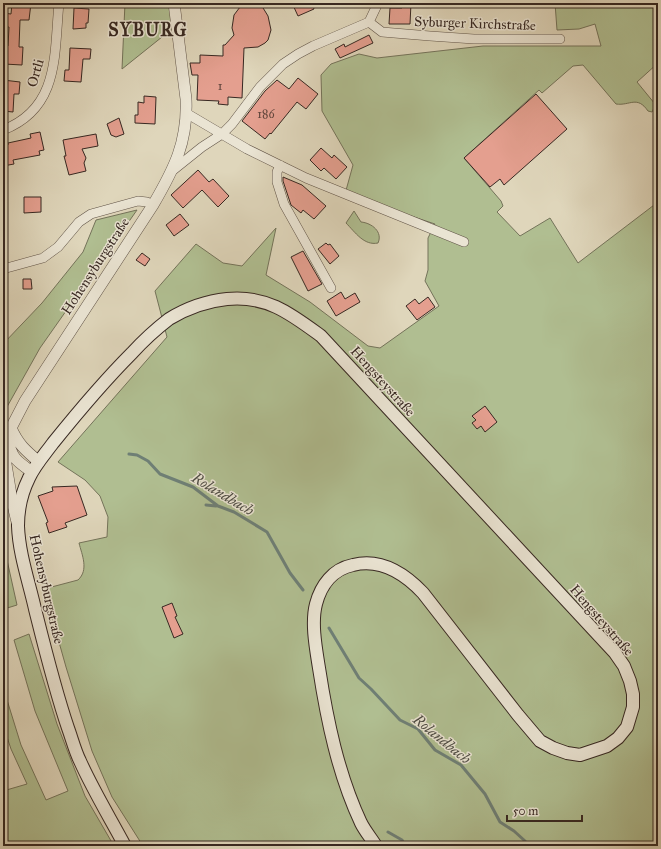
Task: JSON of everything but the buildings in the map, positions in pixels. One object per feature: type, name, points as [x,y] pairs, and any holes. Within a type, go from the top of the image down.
[{"type":"main road","name":"Hengsteystraße","points":[[144,341],[169,320],[187,310],[206,303],[227,299],[255,300],[289,312],[321,336],[615,653],[624,666],[633,694],[633,707],[627,727],[618,738],[607,746],[580,755],[567,753],[540,741],[518,715],[423,592],[413,582],[388,567],[372,562],[346,566],[336,571],[327,579],[318,596],[314,613],[316,644],[327,711],[342,772],[362,824],[376,846]]},
{"type":"main road","name":"Hohensyburgstraße","points":[[125,846],[79,760],[62,710],[22,558],[18,526],[20,503],[32,472],[66,426],[114,370],[144,341]]},
{"type":"street","name":"Ortli","points":[[3,130],[22,121],[32,112],[40,103],[47,89],[54,62],[59,3]]},
{"type":"street","name":"Hohensyburgstraße","points":[[18,526],[5,466],[4,452],[11,428],[25,401],[153,205],[172,172],[181,145],[185,131],[186,113],[174,3]]},
{"type":"street","points":[[369,22],[378,3]]},
{"type":"street","name":"Hohensyburgstraße","points":[[172,172],[202,147],[222,134],[232,124],[260,87],[283,64],[313,46],[369,22]]},
{"type":"street","name":"Syburger Kirchstraße","points":[[369,22],[382,32],[474,39],[560,39]]},
{"type":"street","points":[[186,113],[247,149],[306,178],[464,242]]},
{"type":"street","points":[[280,165],[277,172],[277,182],[284,204],[331,288]]},
{"type":"street","points":[[3,269],[30,263],[42,258],[58,247],[78,222],[92,214],[138,201],[147,202],[153,205]]},
{"type":"street","points":[[11,428],[22,448],[39,462]]},
{"type":"street","points":[[7,439],[12,456],[16,461],[32,472]]},
{"type":"green space","points":[[125,3],[174,3],[177,25],[122,69]]},
{"type":"green space","points":[[555,3],[658,3],[658,63],[637,82],[655,104],[652,112],[648,111],[644,106],[637,102],[616,104],[583,65],[573,66],[542,93],[539,90],[464,158],[501,201],[503,206],[497,212],[520,236],[550,218],[578,263],[658,202],[658,846],[143,846],[112,797],[92,751],[44,589],[78,580],[84,567],[79,543],[107,537],[108,517],[100,496],[85,480],[58,462],[167,337],[155,291],[196,244],[223,263],[242,266],[276,228],[266,275],[310,302],[368,346],[380,348],[439,306],[425,281],[428,270],[428,238],[435,224],[345,194],[353,165],[322,111],[321,75],[331,64],[359,54],[377,58],[483,46],[601,46],[595,24],[579,29],[557,30]]},
{"type":"green space","points":[[137,210],[40,348],[3,414],[3,344],[42,303],[83,252],[96,220]]},
{"type":"green space","points":[[354,211],[361,222],[369,224],[376,229],[379,235],[378,243],[364,240],[346,223]]},
{"type":"green space","points":[[3,542],[17,605],[4,609],[3,606]]},
{"type":"green space","points":[[29,634],[57,724],[85,796],[114,846],[3,846],[3,791],[27,784],[11,749],[3,725],[3,687],[21,745],[46,800],[68,791],[35,711],[14,640]]},
{"type":"waterway","name":"Rolandbach","points":[[129,454],[137,455],[148,461],[160,474],[193,487],[218,506],[234,512],[267,532],[290,573],[303,590]]},
{"type":"waterway","name":"Rolandbach","points":[[206,505],[216,506]]},
{"type":"waterway","name":"Rolandbach","points":[[329,628],[359,678],[400,720],[418,729],[435,750],[461,765],[485,794],[500,822],[514,831],[525,841],[528,846]]},
{"type":"waterway","points":[[388,832],[402,840],[405,846]]},
{"type":"district","name":"SYBURG","points":[[148,30]]}]
